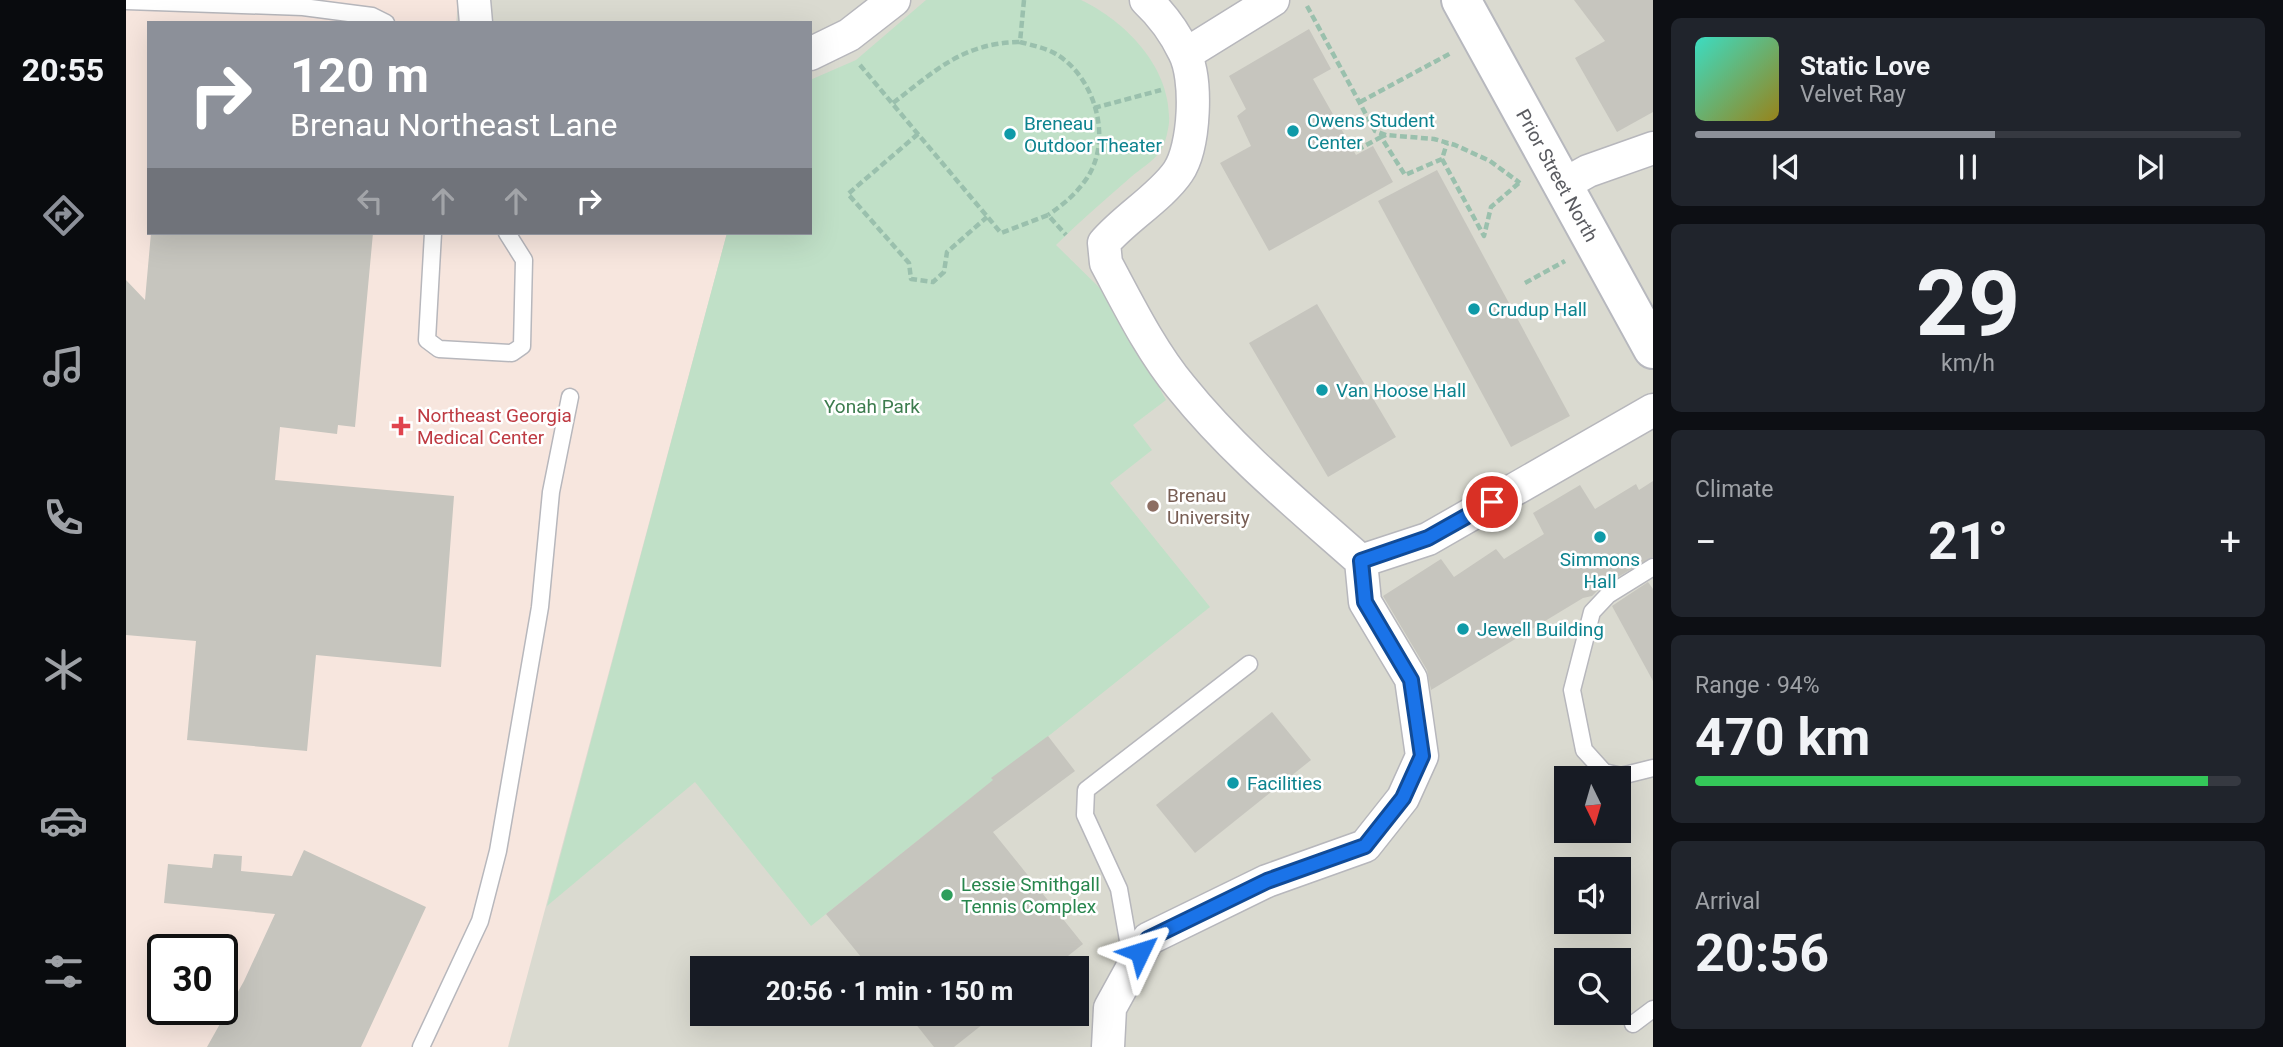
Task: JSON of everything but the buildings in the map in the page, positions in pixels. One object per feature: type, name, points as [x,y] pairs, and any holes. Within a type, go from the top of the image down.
[{"type":"street","points":[[474,0],[476,21]]},
{"type":"street","points":[[812,53],[849,35],[894,0]]},
{"type":"street","points":[[1108,1047],[1110,1008],[1148,939],[1267,881],[1365,846],[1403,798],[1422,756],[1411,680],[1365,602],[1361,561],[1248,458],[1198,408],[1178,384],[1106,263],[1104,243],[1178,173],[1189,146],[1194,114],[1188,67],[1160,13],[1146,0]]},
{"type":"street","points":[[1188,67],[1273,0]]},
{"type":"street","name":"Prior Street North","points":[[1461,0],[1544,182],[1653,349]]},
{"type":"street","points":[[1544,182],[1588,171],[1653,148]]},
{"type":"street","points":[[1361,561],[1428,538],[1653,410]]},
{"type":"lane","points":[[126,1],[304,3],[378,13]]},
{"type":"lane","points":[[433,235],[427,340],[439,349],[512,353],[522,345],[524,260],[508,235]]},
{"type":"lane","points":[[421,1047],[481,922],[498,851],[540,607],[551,492],[570,397]]},
{"type":"lane","points":[[1653,567],[1608,595],[1592,612],[1572,690],[1584,750],[1604,772],[1621,776],[1653,768]]},
{"type":"lane","points":[[1133,966],[1119,889],[1085,815],[1086,790],[1249,664]]},
{"type":"lane","points":[[1633,1024],[1653,1009]]},
{"type":"path","points":[[1020,42],[1024,0]]},
{"type":"path","points":[[1307,6],[1375,131],[1383,136],[1447,143],[1490,161],[1519,183]]},
{"type":"path","points":[[856,60],[1001,233],[1048,215],[1069,200],[1089,176],[1099,127],[1094,107],[1079,74],[1055,53],[1020,42],[995,43],[973,48],[949,60],[893,103]]},
{"type":"path","points":[[1360,102],[1461,47]]},
{"type":"path","points":[[1094,107],[1188,67]]},
{"type":"path","points":[[918,134],[848,194],[909,263],[911,279],[933,282],[944,272],[947,252],[987,217]]},
{"type":"path","points":[[1357,150],[1383,136]]},
{"type":"path","points":[[1383,136],[1405,175],[1442,159]]},
{"type":"path","points":[[1447,143],[1442,159],[1484,236],[1491,207],[1519,183],[1544,182]]},
{"type":"path","points":[[1048,215],[1066,235]]},
{"type":"path","points":[[1525,283],[1567,260]]},
{"type":"shaded area","name":"Northeast Georgia Medical Center","points":[[126,0],[458,0],[456,21],[147,21],[147,235],[726,235],[508,1047],[126,1047]]},
{"type":"shaded area","name":"Brenau University","points":[[458,0],[1653,0],[1653,1047],[507,1047],[725,235],[812,235],[812,21],[456,21]]},
{"type":"green space","name":"Yonah Park","points":[[926,0],[1081,0],[1098,9],[1130,34],[1155,66],[1168,103],[1169,126],[1161,150],[1056,245],[1110,298],[1166,400],[1133,425],[1152,450],[1110,483],[1210,607],[811,926],[695,782],[547,906],[726,235],[812,235],[812,79],[856,60]]},
{"type":"place","name":"Owens Student Center","points":[[1293,131]]},
{"type":"place","name":"Breneau Outdoor Theater","points":[[1010,134]]},
{"type":"place","name":"Crudup Hall","points":[[1474,309]]},
{"type":"place","name":"Van Hoose Hall","points":[[1322,390]]},
{"type":"place","name":"Northeast Georgia Medical Center","points":[[401,426]]},
{"type":"place","name":"Brenau University","points":[[1153,506]]},
{"type":"place","name":"Simmons Hall","points":[[1600,537]]},
{"type":"place","name":"Jewell Building","points":[[1463,629]]},
{"type":"place","name":"Facilities","points":[[1233,783]]},
{"type":"place","name":"Lessie Smithgall Tennis Complex","points":[[947,895]]},
{"type":"route","points":[[1140,952],[1148,939],[1267,881],[1365,846],[1403,798],[1422,756],[1411,680],[1365,602],[1361,561],[1428,538],[1492,502]]}]
